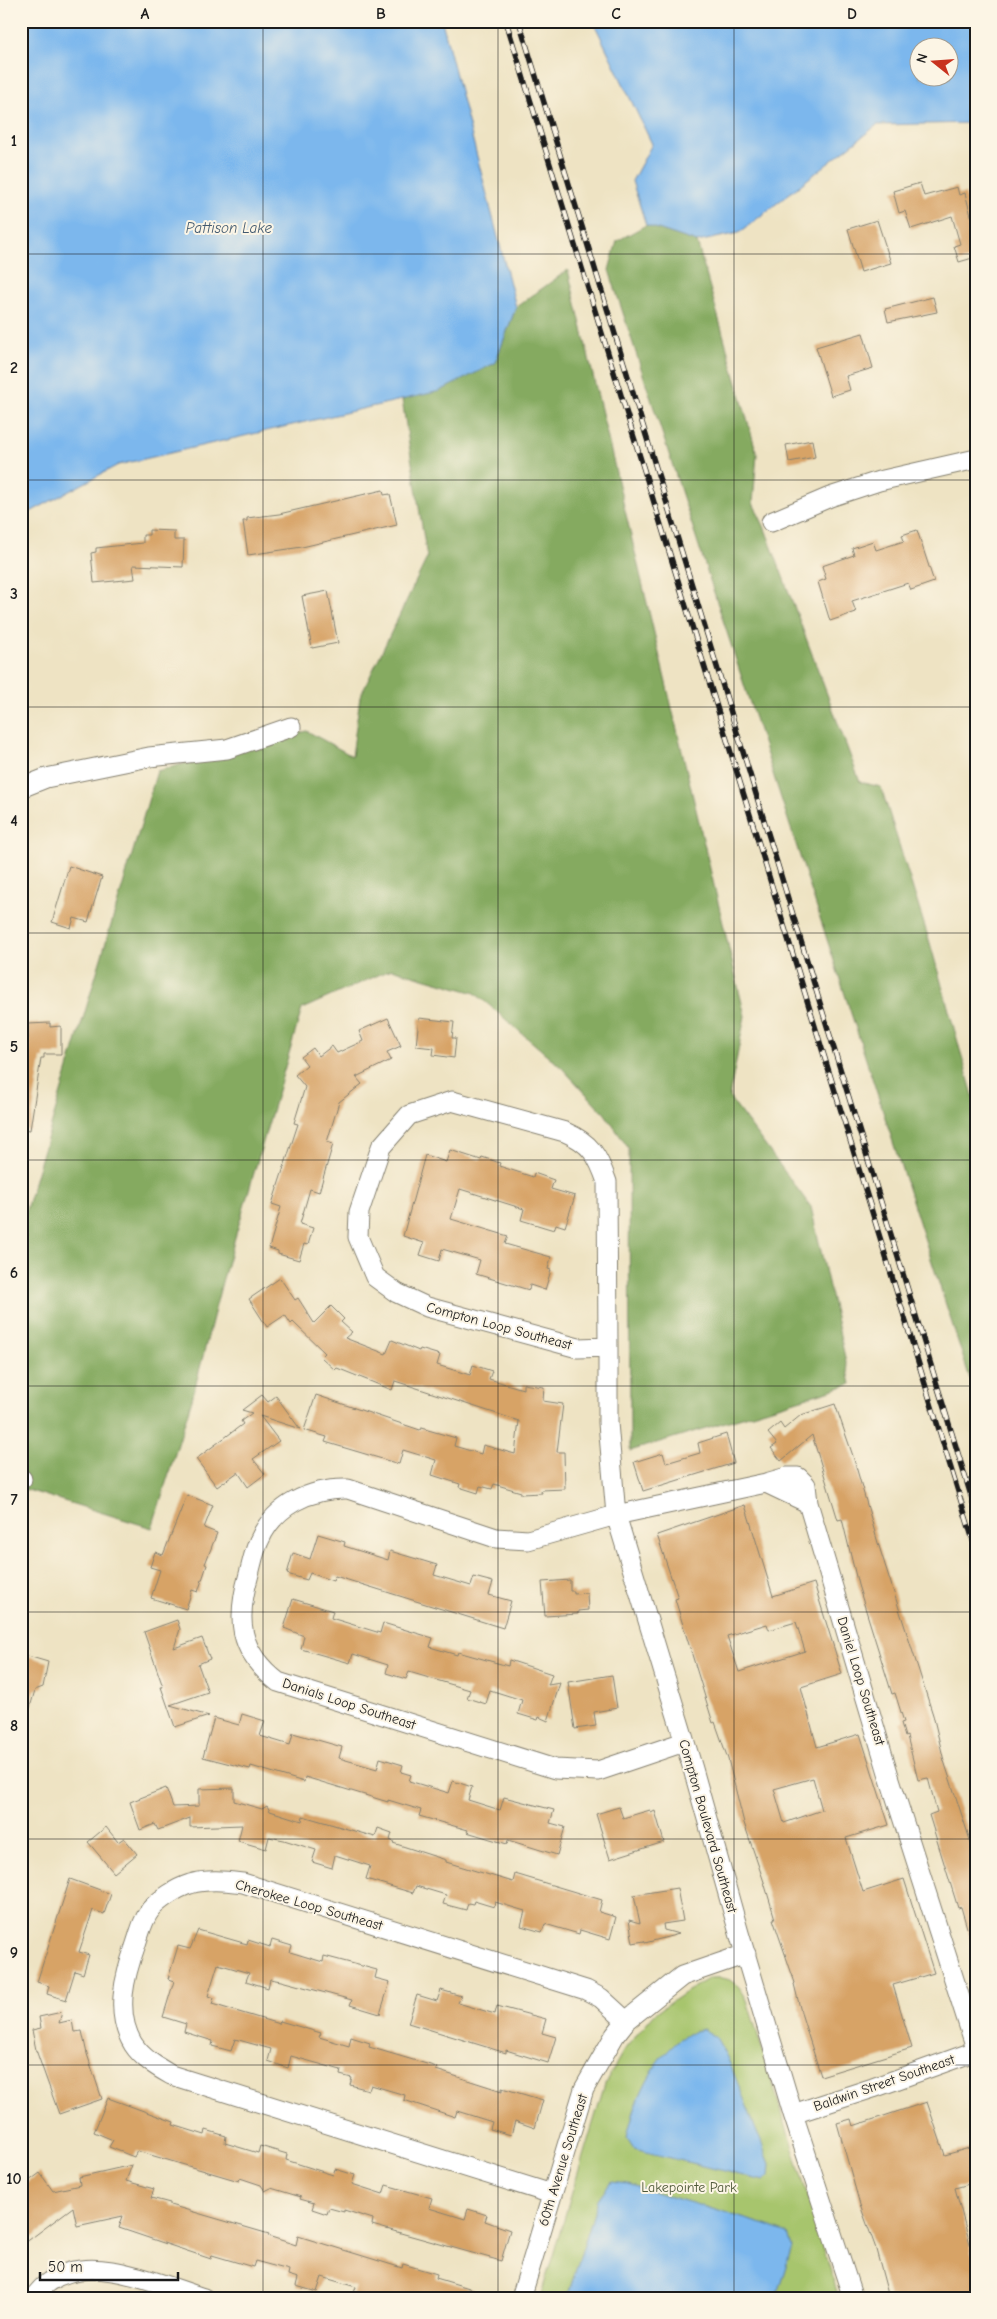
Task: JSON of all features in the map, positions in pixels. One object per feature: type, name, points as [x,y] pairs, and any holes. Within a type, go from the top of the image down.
[{"type":"street","points":[[771,522],[830,497],[879,481],[976,458]]},
{"type":"street","points":[[21,788],[46,778],[149,757],[227,749],[291,727]]},
{"type":"street","name":"Compton Loop Southeast","points":[[452,1101],[581,1138],[598,1157],[607,1182],[608,1347],[578,1348],[427,1307],[397,1293],[375,1277],[358,1237],[359,1212],[381,1147],[410,1115],[452,1101]]},
{"type":"street","name":"Compton Boulevard Southeast","points":[[608,1347],[608,1423],[616,1515],[793,2114],[853,2298]]},
{"type":"street","name":"Daniel Loop Southeast","points":[[616,1515],[787,1477],[798,1477],[806,1485],[808,1503],[889,1776],[976,2050]]},
{"type":"street","name":"Danials Loop Southeast","points":[[616,1515],[528,1540],[496,1538],[348,1490],[329,1489],[308,1496],[282,1509],[267,1525],[258,1542],[242,1600],[240,1621],[254,1657],[264,1671],[278,1682],[555,1769],[598,1771],[684,1742]]},
{"type":"street","name":"Cherokee Loop Southeast","points":[[552,2194],[171,2075],[150,2062],[133,2044],[125,2022],[123,1998],[124,1978],[143,1921],[152,1908],[168,1895],[189,1884],[214,1880],[243,1883],[586,1990],[600,1998],[626,2020]]},
{"type":"street","name":"60th Avenue Southeast","points":[[521,2298],[584,2089],[615,2035],[626,2020],[682,1976],[746,1954]]},
{"type":"street","name":"Baldwin Street Southeast","points":[[793,2114],[873,2088],[976,2050]]},
{"type":"street","points":[[33,2298],[50,2281],[65,2274],[86,2269],[111,2270],[204,2298]]},
{"type":"green space","points":[[646,225],[697,242],[757,454],[753,503],[764,526],[860,782],[881,787],[930,943],[976,1106],[976,1397],[609,270],[617,241]]},
{"type":"green space","points":[[568,270],[745,1016],[729,1097],[811,1207],[851,1384],[630,1451],[629,1149],[605,1114],[561,1067],[475,993],[392,969],[302,1009],[222,1282],[192,1399],[152,1528],[21,1488],[21,1226],[157,771],[307,731],[352,756],[360,697],[427,558],[402,400],[495,363],[516,307]]},
{"type":"green space","name":"Lakepointe Park","points":[[710,1978],[723,1978],[733,1981],[747,2000],[839,2298],[540,2298],[605,2084],[624,2050],[655,2013]]},
{"type":"water","name":"Pattison Lake","points":[[21,21],[442,21],[516,307],[495,363],[440,391],[118,465],[21,517]]},
{"type":"water","points":[[593,21],[976,21],[976,123],[877,125],[739,233],[697,242],[646,225],[632,181],[652,144]]},
{"type":"water","points":[[703,2029],[716,2037],[728,2059],[770,2164],[769,2176],[764,2181],[634,2149],[627,2138],[643,2089],[662,2057],[674,2044],[688,2034]]},
{"type":"water","points":[[611,2182],[628,2184],[788,2233],[792,2247],[776,2298],[567,2298],[598,2200]]},
{"type":"building","points":[[920,183],[924,196],[957,187],[959,195],[965,193],[976,234],[976,257],[959,262],[954,246],[960,244],[952,216],[911,229],[905,211],[899,213],[893,191]]},
{"type":"building","points":[[877,220],[891,263],[861,272],[848,229]]},
{"type":"building","points":[[933,297],[937,312],[888,322],[885,309]]},
{"type":"building","points":[[863,333],[873,368],[846,376],[850,390],[831,396],[816,347]]},
{"type":"building","points":[[812,440],[815,457],[789,462],[786,445]]},
{"type":"building","points":[[383,490],[384,495],[390,494],[397,525],[302,547],[248,555],[243,521],[247,521],[247,518],[279,514]]},
{"type":"building","points":[[149,530],[174,531],[174,540],[184,540],[183,567],[133,565],[135,579],[94,583],[91,553],[96,552],[96,548],[143,543],[143,535],[149,535]]},
{"type":"building","points":[[917,530],[934,582],[911,590],[908,583],[852,601],[856,612],[830,621],[818,582],[826,579],[822,566],[854,555],[852,548],[873,541],[876,550],[904,541],[902,535]]},
{"type":"building","points":[[328,591],[338,643],[312,648],[302,596]]},
{"type":"building","points":[[69,866],[102,877],[88,922],[74,918],[71,928],[52,922]]},
{"type":"building","points":[[388,1018],[401,1046],[387,1052],[391,1060],[356,1077],[362,1084],[339,1102],[327,1142],[333,1144],[319,1192],[310,1189],[300,1224],[313,1228],[308,1245],[304,1244],[299,1260],[278,1254],[278,1251],[269,1248],[281,1207],[272,1204],[298,1124],[294,1123],[305,1087],[295,1075],[307,1065],[301,1057],[313,1048],[319,1056],[332,1046],[337,1053],[363,1041],[359,1031]]},
{"type":"building","points":[[419,1018],[454,1022],[452,1038],[456,1038],[454,1058],[433,1055],[434,1048],[416,1046]]},
{"type":"building","points":[[50,1023],[50,1027],[61,1026],[61,1054],[44,1054],[44,1058],[41,1058],[30,1130],[21,1129],[21,1067],[24,1068],[24,1040],[28,1039],[28,1024]]},
{"type":"building","points":[[450,1150],[481,1160],[482,1157],[500,1163],[499,1166],[533,1177],[534,1173],[554,1180],[551,1189],[575,1196],[565,1227],[556,1224],[554,1230],[521,1220],[524,1209],[460,1189],[451,1219],[508,1236],[505,1244],[551,1257],[548,1269],[551,1270],[545,1290],[530,1285],[529,1290],[476,1274],[480,1260],[442,1249],[439,1261],[420,1255],[424,1243],[403,1236],[425,1155],[446,1162]]},
{"type":"building","points":[[280,1278],[295,1300],[298,1298],[314,1323],[331,1306],[344,1319],[341,1322],[352,1332],[345,1338],[386,1354],[392,1340],[419,1351],[420,1349],[440,1355],[437,1365],[470,1375],[473,1365],[492,1371],[489,1379],[523,1389],[523,1384],[544,1387],[543,1401],[563,1404],[557,1452],[564,1452],[565,1489],[541,1490],[542,1493],[521,1494],[521,1492],[494,1484],[492,1489],[480,1486],[478,1493],[459,1487],[460,1484],[432,1475],[436,1460],[403,1450],[399,1464],[325,1442],[327,1437],[304,1430],[316,1395],[420,1430],[421,1428],[456,1438],[454,1446],[481,1454],[483,1445],[515,1454],[519,1421],[395,1381],[392,1390],[337,1368],[335,1370],[321,1357],[325,1353],[293,1322],[291,1324],[285,1315],[267,1327],[249,1299]]},
{"type":"building","points":[[262,1395],[268,1402],[276,1396],[300,1429],[260,1416],[279,1441],[253,1459],[265,1474],[248,1487],[238,1472],[217,1487],[196,1459],[243,1424],[241,1421],[252,1413],[242,1410]]},
{"type":"building","points":[[835,1404],[853,1456],[878,1543],[933,1715],[944,1761],[972,1846],[976,1844],[976,1945],[972,1945],[961,1907],[958,1908],[929,1815],[937,1812],[928,1778],[918,1780],[907,1736],[905,1737],[901,1723],[904,1722],[895,1693],[892,1694],[858,1585],[842,1519],[838,1520],[812,1435],[781,1461],[771,1448],[777,1444],[768,1433],[780,1423],[784,1429],[801,1415]]},
{"type":"building","points":[[726,1434],[734,1463],[643,1491],[634,1462],[663,1453],[666,1463],[700,1453],[698,1443]]},
{"type":"building","points":[[187,1495],[213,1505],[204,1528],[217,1533],[205,1564],[207,1565],[198,1592],[192,1590],[186,1609],[151,1598],[160,1570],[150,1567],[155,1552],[163,1555]]},
{"type":"building","points":[[745,1505],[773,1596],[814,1583],[842,1674],[801,1687],[817,1747],[860,1734],[889,1825],[846,1838],[863,1892],[904,1879],[934,1973],[893,1985],[912,2048],[821,2076],[802,2016],[795,1983],[773,1919],[775,1919],[764,1882],[744,1823],[728,1759],[715,1722],[713,1723],[675,1599],[678,1598],[657,1535]],"holes":[[[796,1622],[805,1651],[739,1672],[727,1636],[767,1624],[769,1630]],[[813,1778],[822,1810],[784,1823],[774,1789]]]},
{"type":"building","points":[[318,1534],[345,1542],[344,1546],[388,1560],[390,1551],[437,1565],[434,1575],[471,1586],[474,1577],[493,1582],[489,1595],[511,1601],[503,1628],[335,1576],[333,1581],[310,1573],[307,1580],[287,1574],[293,1553],[310,1559]]},
{"type":"building","points":[[570,1580],[570,1591],[574,1591],[574,1594],[587,1593],[588,1610],[578,1611],[578,1614],[545,1616],[542,1582]]},
{"type":"building","points":[[293,1599],[333,1611],[331,1618],[380,1633],[383,1623],[433,1638],[430,1647],[457,1655],[458,1652],[508,1666],[509,1660],[552,1674],[548,1685],[560,1683],[548,1721],[539,1717],[538,1720],[518,1714],[522,1700],[490,1690],[486,1704],[467,1698],[470,1690],[409,1672],[406,1679],[386,1673],[388,1665],[353,1654],[350,1663],[301,1649],[304,1636],[284,1628]]},
{"type":"building","points":[[177,1620],[180,1629],[174,1648],[202,1638],[210,1659],[198,1664],[208,1692],[170,1705],[209,1716],[175,1727],[144,1632]]},
{"type":"building","points":[[21,1654],[48,1662],[43,1687],[35,1690],[25,1725],[21,1724]]},
{"type":"building","points":[[612,1675],[617,1708],[594,1712],[596,1726],[575,1729],[568,1682]]},
{"type":"building","points":[[242,1714],[265,1721],[260,1736],[290,1745],[293,1733],[342,1747],[339,1758],[377,1769],[380,1758],[403,1765],[401,1772],[411,1775],[409,1781],[449,1793],[453,1781],[472,1787],[468,1800],[500,1810],[504,1797],[554,1810],[550,1823],[565,1827],[557,1855],[508,1840],[507,1844],[467,1832],[468,1830],[419,1816],[421,1810],[305,1777],[304,1782],[251,1766],[250,1769],[203,1757],[214,1718],[239,1725]]},
{"type":"building","points":[[166,1788],[173,1807],[199,1806],[199,1789],[234,1788],[234,1801],[262,1809],[267,1806],[270,1811],[302,1821],[303,1816],[375,1837],[378,1828],[392,1833],[390,1840],[393,1843],[446,1860],[446,1862],[513,1882],[515,1874],[602,1900],[599,1912],[616,1917],[610,1939],[580,1930],[579,1934],[545,1924],[542,1932],[521,1926],[525,1911],[495,1902],[494,1907],[474,1901],[473,1904],[468,1903],[466,1910],[443,1904],[446,1895],[416,1886],[413,1893],[366,1879],[370,1866],[335,1855],[332,1868],[312,1862],[316,1850],[284,1840],[269,1837],[266,1849],[238,1841],[242,1825],[190,1827],[190,1818],[158,1830],[155,1824],[140,1830],[130,1802]]},
{"type":"building","points":[[619,1807],[623,1818],[650,1810],[651,1813],[655,1811],[664,1842],[610,1859],[596,1814]]},
{"type":"building","points":[[106,1827],[118,1842],[124,1838],[137,1854],[114,1873],[88,1842]]},
{"type":"building","points":[[70,1879],[111,1894],[104,1914],[93,1910],[79,1952],[89,1955],[83,1974],[75,1971],[66,2000],[47,1994],[49,1986],[37,1982]]},
{"type":"building","points":[[677,1888],[683,1921],[663,1924],[664,1930],[679,1934],[645,1943],[644,1941],[633,1943],[629,1920],[640,1923],[634,1895]]},
{"type":"building","points":[[198,1930],[247,1944],[248,1940],[270,1947],[272,1940],[292,1946],[290,1952],[323,1962],[324,1956],[377,1970],[375,1978],[390,1982],[380,2014],[350,2005],[352,2000],[281,1981],[270,1979],[268,1988],[246,1981],[249,1973],[218,1964],[208,1996],[214,1998],[212,2004],[279,2024],[280,2021],[321,2033],[319,2037],[349,2046],[351,2037],[370,2043],[369,2047],[437,2067],[436,2070],[502,2091],[502,2088],[543,2100],[535,2128],[515,2121],[511,2135],[490,2129],[492,2122],[457,2111],[455,2117],[404,2100],[405,2095],[371,2085],[369,2090],[350,2085],[352,2078],[340,2075],[341,2070],[291,2056],[288,2068],[268,2061],[271,2049],[235,2039],[231,2051],[212,2046],[213,2041],[184,2032],[186,2024],[163,2017],[174,1981],[168,1979],[178,1946],[190,1949]]},
{"type":"building","points":[[441,1990],[461,1996],[458,2003],[495,2014],[497,2006],[546,2019],[542,2033],[556,2037],[548,2063],[506,2050],[506,2053],[408,2023],[417,1995],[437,2001]]},
{"type":"building","points":[[62,2012],[59,2023],[72,2020],[74,2032],[82,2031],[87,2054],[102,2099],[59,2114],[36,2050],[32,2030],[41,2028],[39,2017]]},
{"type":"building","points":[[108,2098],[174,2122],[173,2125],[205,2135],[206,2130],[226,2136],[225,2143],[258,2153],[260,2146],[287,2154],[286,2160],[333,2175],[335,2169],[355,2175],[352,2184],[383,2194],[386,2185],[432,2198],[429,2208],[465,2219],[468,2209],[487,2215],[485,2221],[510,2230],[501,2261],[372,2225],[373,2219],[344,2210],[344,2212],[329,2208],[327,2214],[312,2209],[314,2203],[300,2199],[301,2197],[271,2188],[265,2191],[261,2185],[240,2178],[239,2181],[137,2151],[134,2157],[109,2147],[113,2140],[94,2132]]},
{"type":"building","points":[[927,2102],[945,2155],[976,2146],[976,2182],[955,2188],[976,2266],[976,2298],[889,2298],[837,2123],[851,2119],[853,2126]]},
{"type":"building","points":[[132,2165],[126,2181],[154,2189],[151,2198],[269,2234],[268,2236],[296,2245],[298,2236],[402,2268],[403,2264],[437,2274],[436,2278],[489,2294],[488,2298],[352,2298],[356,2287],[322,2277],[317,2292],[296,2286],[298,2278],[288,2275],[289,2270],[255,2261],[253,2267],[212,2255],[211,2259],[119,2228],[123,2216],[77,2226],[73,2207],[21,2246],[21,2187],[40,2173],[53,2191],[80,2185],[79,2177]]},
{"type":"railway","points":[[506,21],[976,1550]]},
{"type":"railway","points":[[519,21],[976,1512]]}]
